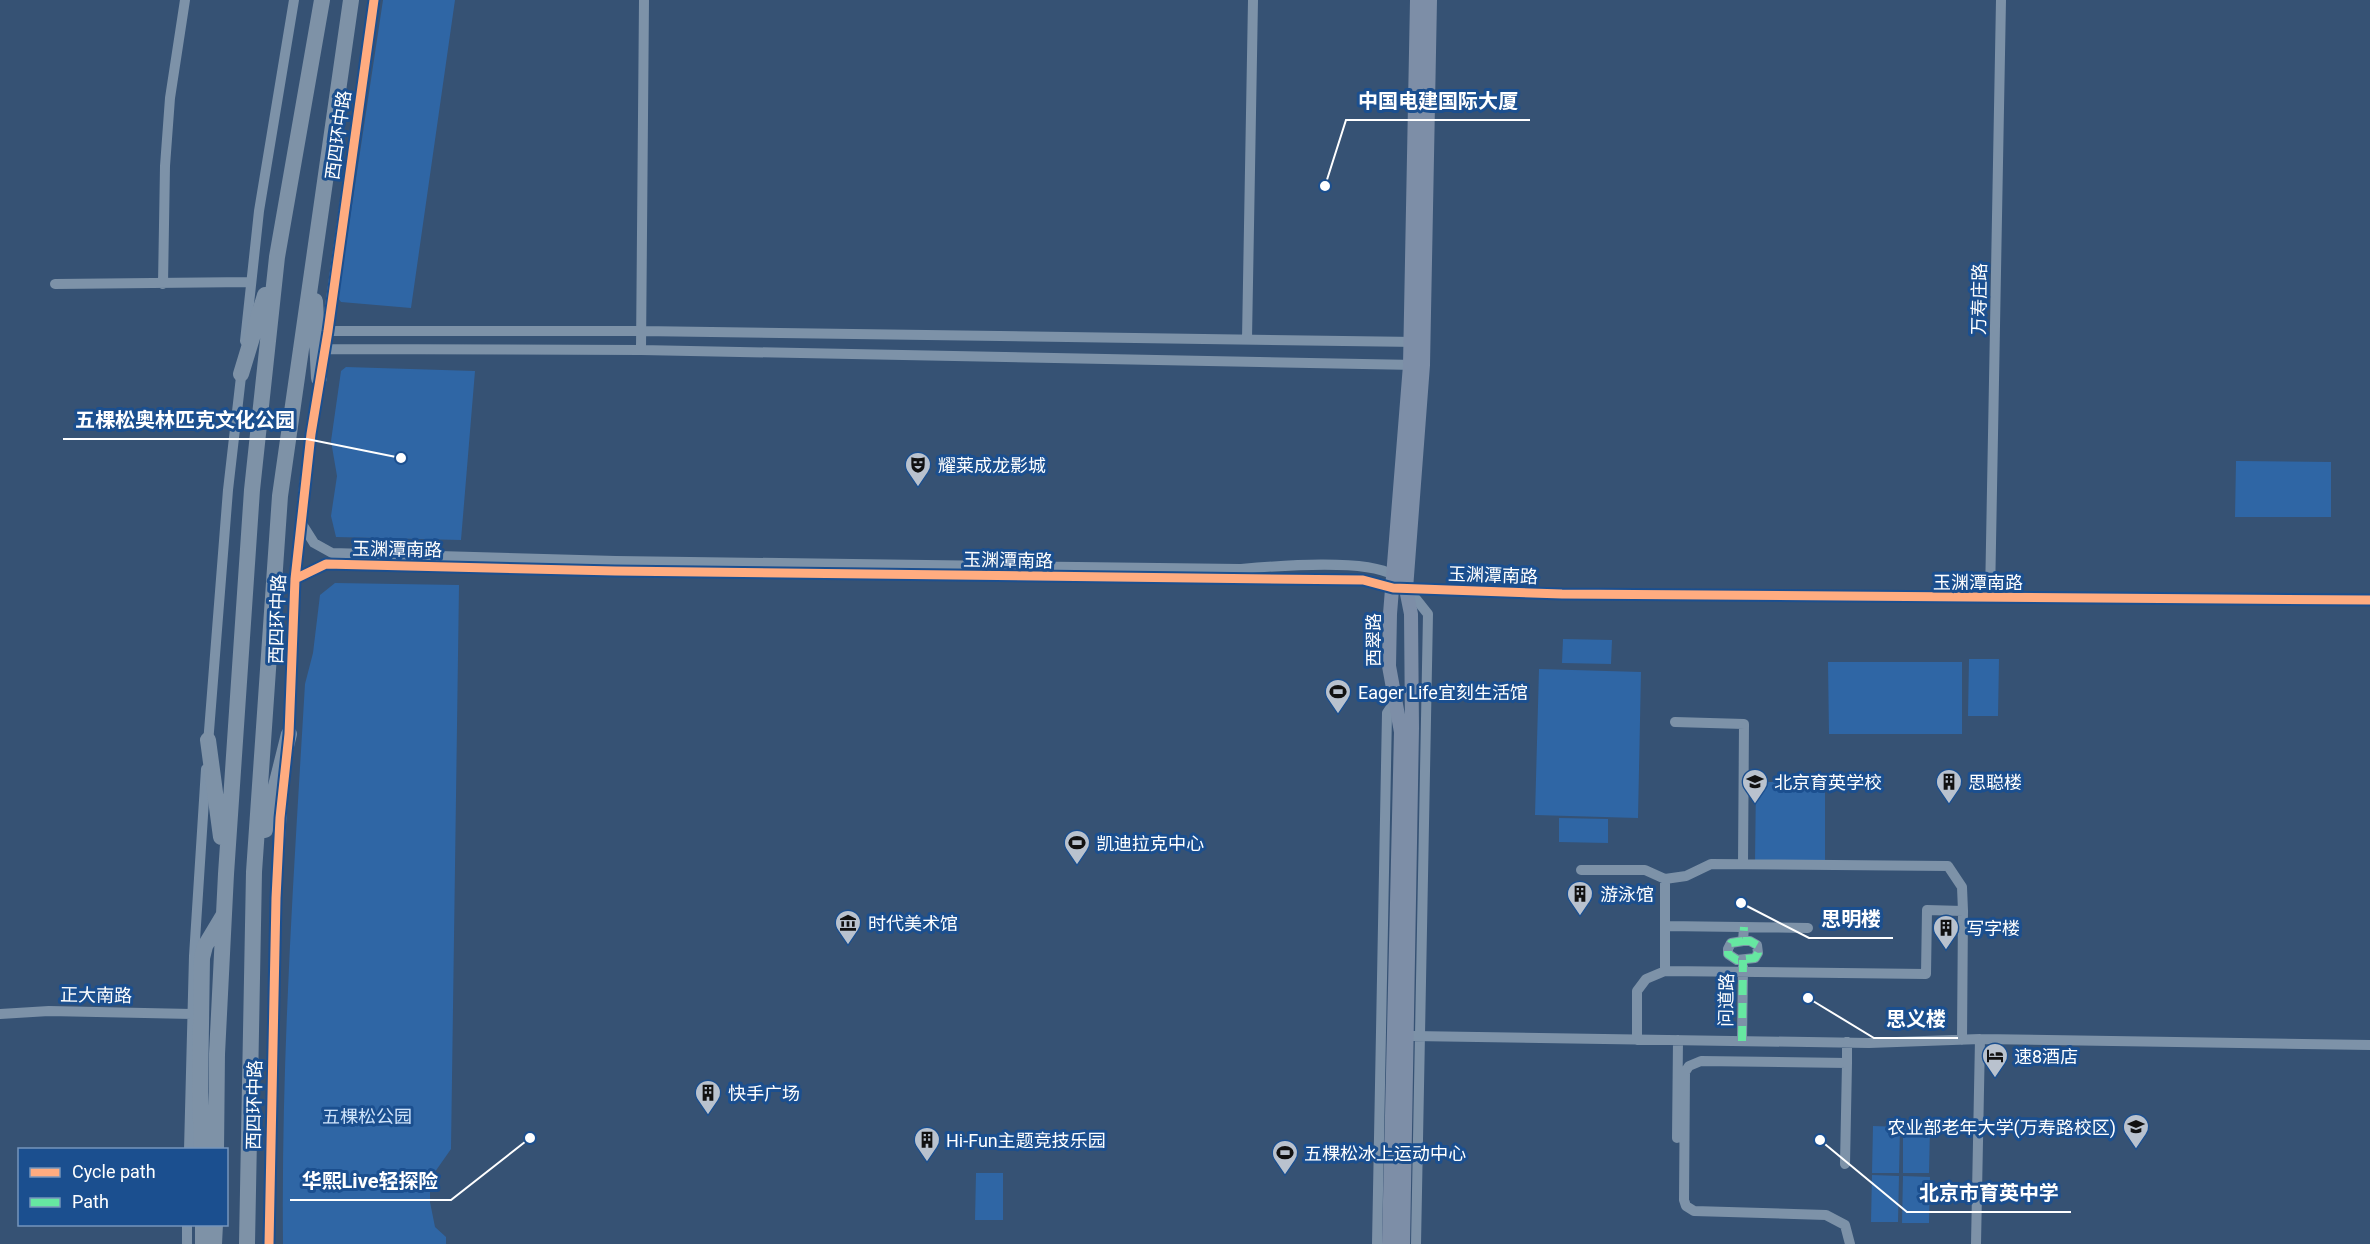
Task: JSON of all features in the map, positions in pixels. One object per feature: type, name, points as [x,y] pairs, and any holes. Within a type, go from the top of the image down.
[{"type":"highway","name":"西四环中路","points":[[216,1148],[217,1054],[226,874],[252,490],[277,257],[322,0]]},
{"type":"highway","name":"西四环中路","points":[[248,1244],[254,872],[280,496],[351,0]]},
{"type":"highway","points":[[241,374],[277,257]]},
{"type":"highway","points":[[312,265],[320,378]]},
{"type":"highway","points":[[254,872],[289,734]]},
{"type":"highway","points":[[208,740],[226,874]]},
{"type":"highway","points":[[202,1148],[200,1082],[202,958],[205,946],[224,914]]},
{"type":"highway","points":[[203,1226],[203,1244]]},
{"type":"highway","points":[[214,1244],[215,1226]]},
{"type":"main road","name":"西翠路","points":[[1417,0],[1417,342]]},
{"type":"main road","name":"西翠路","points":[[1389,1244],[1407,1036],[1401,732],[1389,666],[1390,614],[1398,584],[1416,365],[1430,0]]},
{"type":"main road","name":"西翠路","points":[[1398,584],[1411,614],[1412,728],[1403,1244]]},
{"type":"street","points":[[163,284],[165,166],[170,98],[185,0]]},
{"type":"street","points":[[189,1148],[198,879],[228,490],[259,211],[294,0]]},
{"type":"street","name":"西四环中路","points":[[269,1244],[276,897],[280,818],[289,734],[295,579],[300,521],[374,0]]},
{"type":"street","points":[[641,350],[644,0]]},
{"type":"street","points":[[1247,339],[1253,0]]},
{"type":"street","name":"万寿庄路","points":[[1990,598],[2001,0]]},
{"type":"street","points":[[55,285],[251,282]]},
{"type":"street","points":[[328,331],[641,331],[1417,342]]},
{"type":"street","points":[[324,349],[641,350],[1416,365]]},
{"type":"street","name":"玉渊潭南路","points":[[300,521],[314,543],[332,553],[616,561],[1240,569],[1297,565],[1373,567],[1398,584]]},
{"type":"street","name":"玉渊潭南路","points":[[295,579],[326,564],[503,568]]},
{"type":"street","name":"玉渊潭南路","points":[[615,571],[1363,580],[1562,594],[2370,600]]},
{"type":"street","points":[[1377,1244],[1387,713],[1395,701]]},
{"type":"street","points":[[1675,722],[1744,724],[1743,864]]},
{"type":"street","points":[[1581,870],[1645,870],[1665,879],[1686,876],[1711,864],[1948,866],[1962,887],[1962,1041]]},
{"type":"street","points":[[1665,879],[1665,971]]},
{"type":"street","points":[[1637,1040],[1637,991],[1646,979],[1665,971],[1743,966],[1926,974],[1927,910],[1963,911]]},
{"type":"street","points":[[1665,926],[1808,928]]},
{"type":"street","points":[[1743,941],[1744,927]]},
{"type":"street","points":[[1743,941],[1755,943],[1758,950],[1755,958],[1743,966],[1730,957],[1728,949],[1731,943],[1743,941]]},
{"type":"street","name":"问道路","points":[[1742,1041],[1743,966]]},
{"type":"street","name":"正大南路","points":[[0,1014],[49,1011],[192,1014]]},
{"type":"street","points":[[1416,1244],[1407,1036],[1847,1042],[1980,1039],[2370,1044]]},
{"type":"street","points":[[1976,1244],[1980,1039]]},
{"type":"street","points":[[1677,1138],[1678,1040]]},
{"type":"street","points":[[1845,1164],[1847,1042]]},
{"type":"street","points":[[1847,1063],[1701,1061],[1689,1066],[1685,1072],[1684,1200],[1686,1206],[1694,1211],[1826,1215],[1845,1225],[1850,1244]]},
{"type":"street","points":[[187,1244],[188,1226]]},
{"type":"green space","points":[[383,0],[455,0],[411,308],[341,302],[338,298]]},
{"type":"green space","points":[[346,367],[475,371],[461,540],[336,537],[331,516],[337,476],[331,441],[341,371]]},
{"type":"green space","points":[[2236,461],[2331,462],[2331,517],[2235,517]]},
{"type":"green space","name":"五棵松公园","points":[[335,583],[459,585],[451,1149],[430,1179],[430,1202],[435,1227],[446,1237],[446,1244],[283,1244],[286,1034],[305,684],[313,653],[320,595]]},
{"type":"green space","points":[[1563,639],[1612,640],[1611,664],[1562,663]]},
{"type":"green space","points":[[1969,659],[1999,659],[1998,716],[1968,716]]},
{"type":"green space","points":[[1828,662],[1962,662],[1962,734],[1829,734]]},
{"type":"green space","points":[[1539,669],[1641,672],[1638,818],[1535,815]]},
{"type":"green space","points":[[1756,782],[1825,782],[1825,862],[1755,862]]},
{"type":"green space","points":[[1559,818],[1608,819],[1608,843],[1559,842]]},
{"type":"green space","points":[[1873,1126],[1900,1127],[1899,1173],[1872,1173]]},
{"type":"green space","points":[[1903,1127],[1930,1127],[1929,1173],[1903,1173]]},
{"type":"green space","points":[[976,1173],[1003,1173],[1003,1220],[975,1220]]},
{"type":"green space","points":[[1872,1175],[1899,1176],[1898,1222],[1871,1222]]},
{"type":"green space","points":[[1903,1176],[1930,1177],[1929,1223],[1902,1223]]},
{"type":"tunnel","points":[[503,568],[615,571]]},
{"type":"marked path","points":[[1743,941],[1750,941],[1757,945],[1758,953],[1755,958],[1737,960],[1728,954],[1731,943],[1743,941],[1744,927]]},
{"type":"marked path","points":[[1742,1041],[1743,960]]},
{"type":"cycle path","points":[[269,1244],[276,898],[280,818],[289,734],[295,579],[311,434],[328,331],[374,0]]},
{"type":"cycle path","points":[[295,579],[326,564],[615,571],[1363,580],[1393,588],[1562,594],[2370,600]]},
{"type":"place","name":"中国电建国际大厦","points":[[1325,186]]},
{"type":"place","name":"五棵松奥林匹克文化公园","points":[[401,458]]},
{"type":"place","name":"耀莱成龙影城","points":[[918,488]]},
{"type":"place","name":"Eager Life宜刻生活馆","points":[[1338,715]]},
{"type":"place","name":"北京育英学校","points":[[1755,805]]},
{"type":"place","name":"思聪楼","points":[[1949,805]]},
{"type":"place","name":"凯迪拉克中心","points":[[1077,866]]},
{"type":"place","name":"思明楼","points":[[1741,903]]},
{"type":"place","name":"游泳馆","points":[[1580,917]]},
{"type":"place","name":"时代美术馆","points":[[848,946]]},
{"type":"place","name":"写字楼","points":[[1946,951]]},
{"type":"place","name":"思义楼","points":[[1808,998]]},
{"type":"place","name":"速8酒店","points":[[1995,1079]]},
{"type":"place","name":"快手广场","points":[[708,1116]]},
{"type":"place","name":"华熙Live轻探险","points":[[530,1138]]},
{"type":"place","name":"北京市育英中学","points":[[1820,1140]]},
{"type":"place","name":"农业部老年大学(万寿路校区)","points":[[2136,1150]]},
{"type":"place","name":"Hi-Fun主题竞技乐园","points":[[927,1163]]},
{"type":"place","name":"五棵松冰上运动中心","points":[[1285,1176]]}]
